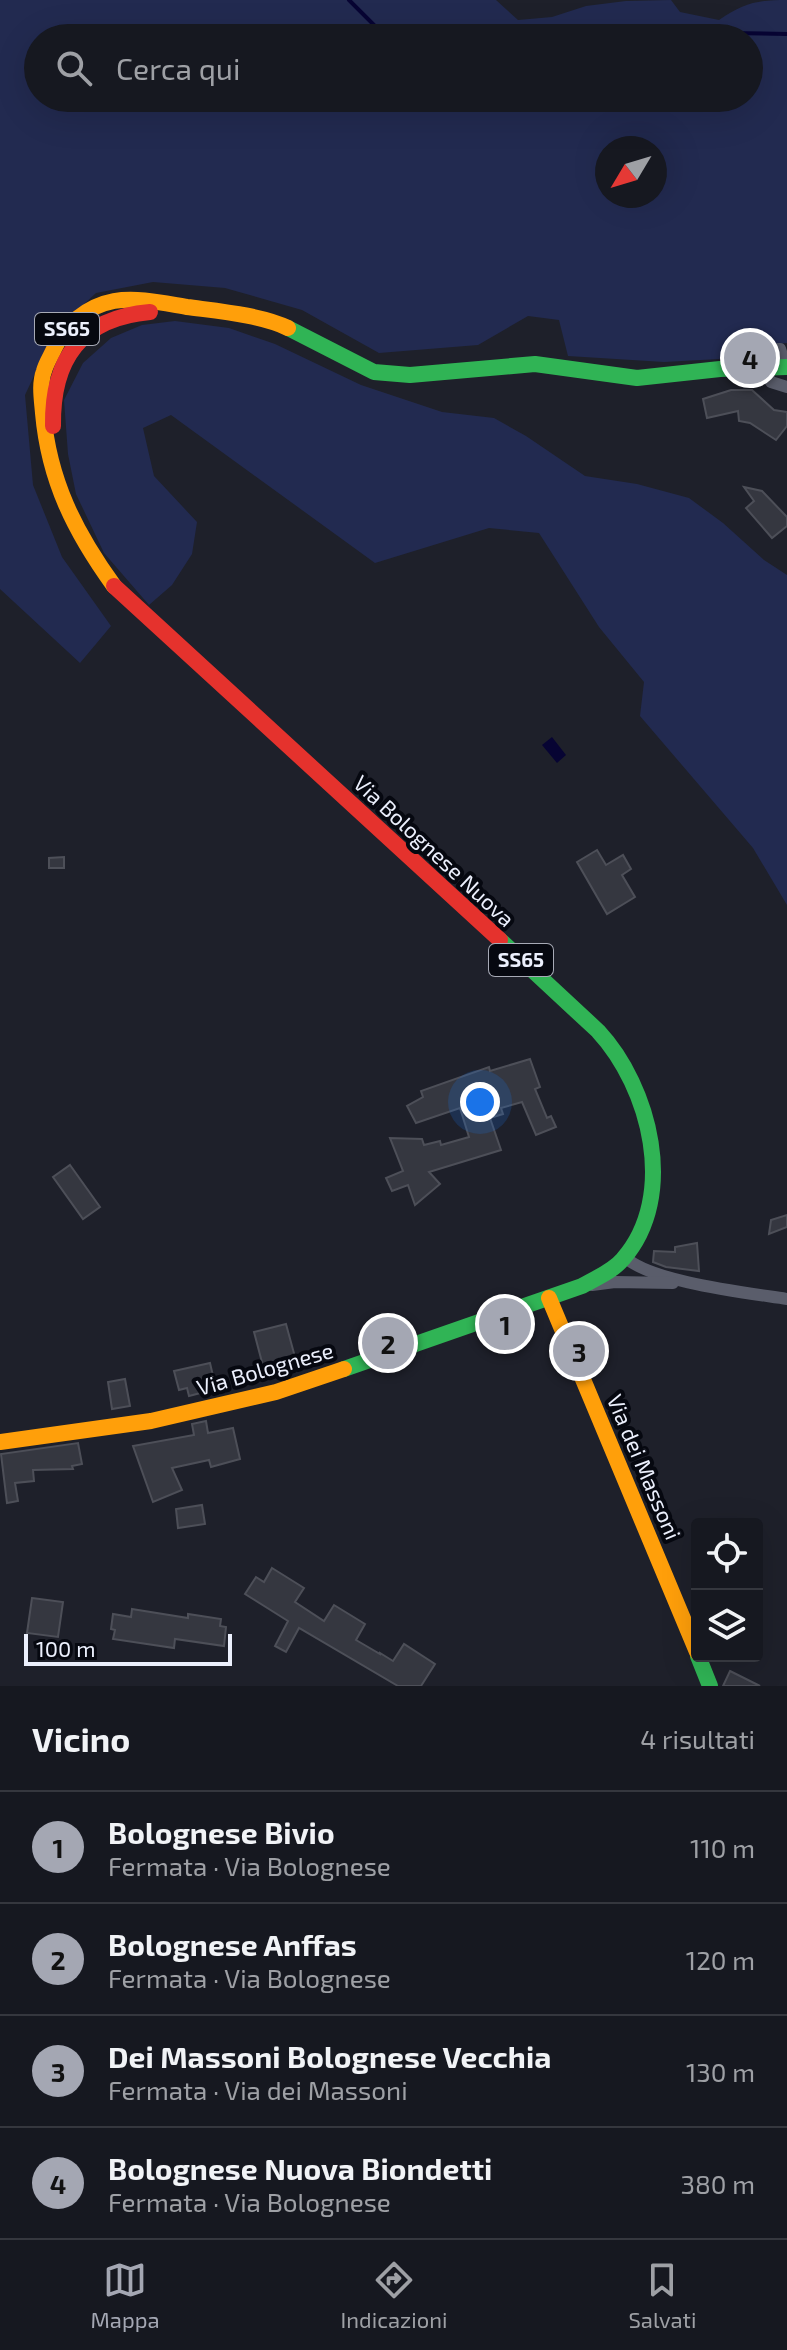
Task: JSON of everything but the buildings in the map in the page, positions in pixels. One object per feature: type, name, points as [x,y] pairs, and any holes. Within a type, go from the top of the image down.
[{"type":"main road","name":"Via Bolognese Nuova","points":[[582,1286],[629,1261],[649,1213],[653,1152],[638,1097],[609,1043],[116,588],[88,550],[67,511],[55,475],[52,433],[54,389],[62,366],[88,333],[112,318],[140,312],[212,311],[283,325],[365,368],[385,374],[410,375],[535,364],[637,378],[786,367]]},
{"type":"main road","name":"Via Bolognese","points":[[0,1442],[151,1421],[276,1392],[582,1286]]},
{"type":"main road","name":"Via dei Massoni","points":[[549,1298],[691,1637]]},
{"type":"main road","name":"Via dei Massoni","points":[[701,1662],[710,1686]]},
{"type":"street","points":[[731,369],[738,351],[780,349],[786,367]]},
{"type":"street","points":[[762,367],[771,382],[787,387]]},
{"type":"street","points":[[627,1282],[629,1261]]},
{"type":"street","name":"Via Bolognese","points":[[629,1261],[693,1283]]},
{"type":"street","name":"Via Bolognese","points":[[582,1286],[627,1282],[693,1283],[787,1299]]},
{"type":"shaded area","points":[[0,0],[496,0],[518,20],[552,17],[586,6],[671,0],[680,12],[719,20],[751,4],[787,0],[787,343],[742,347],[719,359],[664,362],[568,356],[559,320],[528,316],[478,345],[379,353],[302,310],[225,288],[153,282],[96,293],[55,331],[25,395],[33,485],[62,557],[111,626],[80,663],[0,589]]},
{"type":"shaded area","points":[[175,321],[229,328],[275,344],[361,385],[442,412],[494,418],[585,476],[637,484],[689,498],[764,560],[787,575],[787,905],[753,848],[640,716],[644,682],[599,627],[539,533],[489,528],[375,563],[171,415],[143,428],[154,476],[197,522],[192,554],[172,585],[149,605],[104,553],[76,494],[68,454],[64,400],[83,363],[111,338],[142,325]]},
{"type":"shaded area","points":[[552,737],[566,755],[557,763],[542,745]]},
{"type":"waterway","points":[[349,0],[373,24]]},
{"type":"waterway","points":[[763,34],[787,34]]},
{"type":"traffic: fast","points":[[288,328],[374,372],[410,375],[535,364],[637,378],[720,369],[787,367]]},
{"type":"traffic: fast","points":[[344,1369],[582,1286],[619,1263],[640,1233],[650,1205],[653,1174],[651,1142],[632,1081],[598,1031],[500,940]]},
{"type":"traffic: fast","points":[[700,1662],[710,1686]]},
{"type":"traffic: slow","points":[[114,586],[76,525],[51,461],[41,387],[45,368],[59,340],[86,312],[123,300],[239,314],[288,328]]},
{"type":"traffic: slow","points":[[549,1298],[691,1638]]},
{"type":"traffic: slow","points":[[0,1442],[151,1421],[276,1392],[344,1369]]},
{"type":"traffic: jam","points":[[53,426],[58,381],[75,346],[106,323],[150,312]]},
{"type":"traffic: jam","points":[[114,586],[500,940]]},
{"type":"place","name":"Bolognese Nuova Biondetti","points":[[750,358]]},
{"type":"place","name":"Bolognese Bivio","points":[[505,1324]]},
{"type":"place","name":"Bolognese Anffas","points":[[388,1343]]},
{"type":"place","name":"Dei Massoni Bolognese Vecchia","points":[[579,1351]]}]
